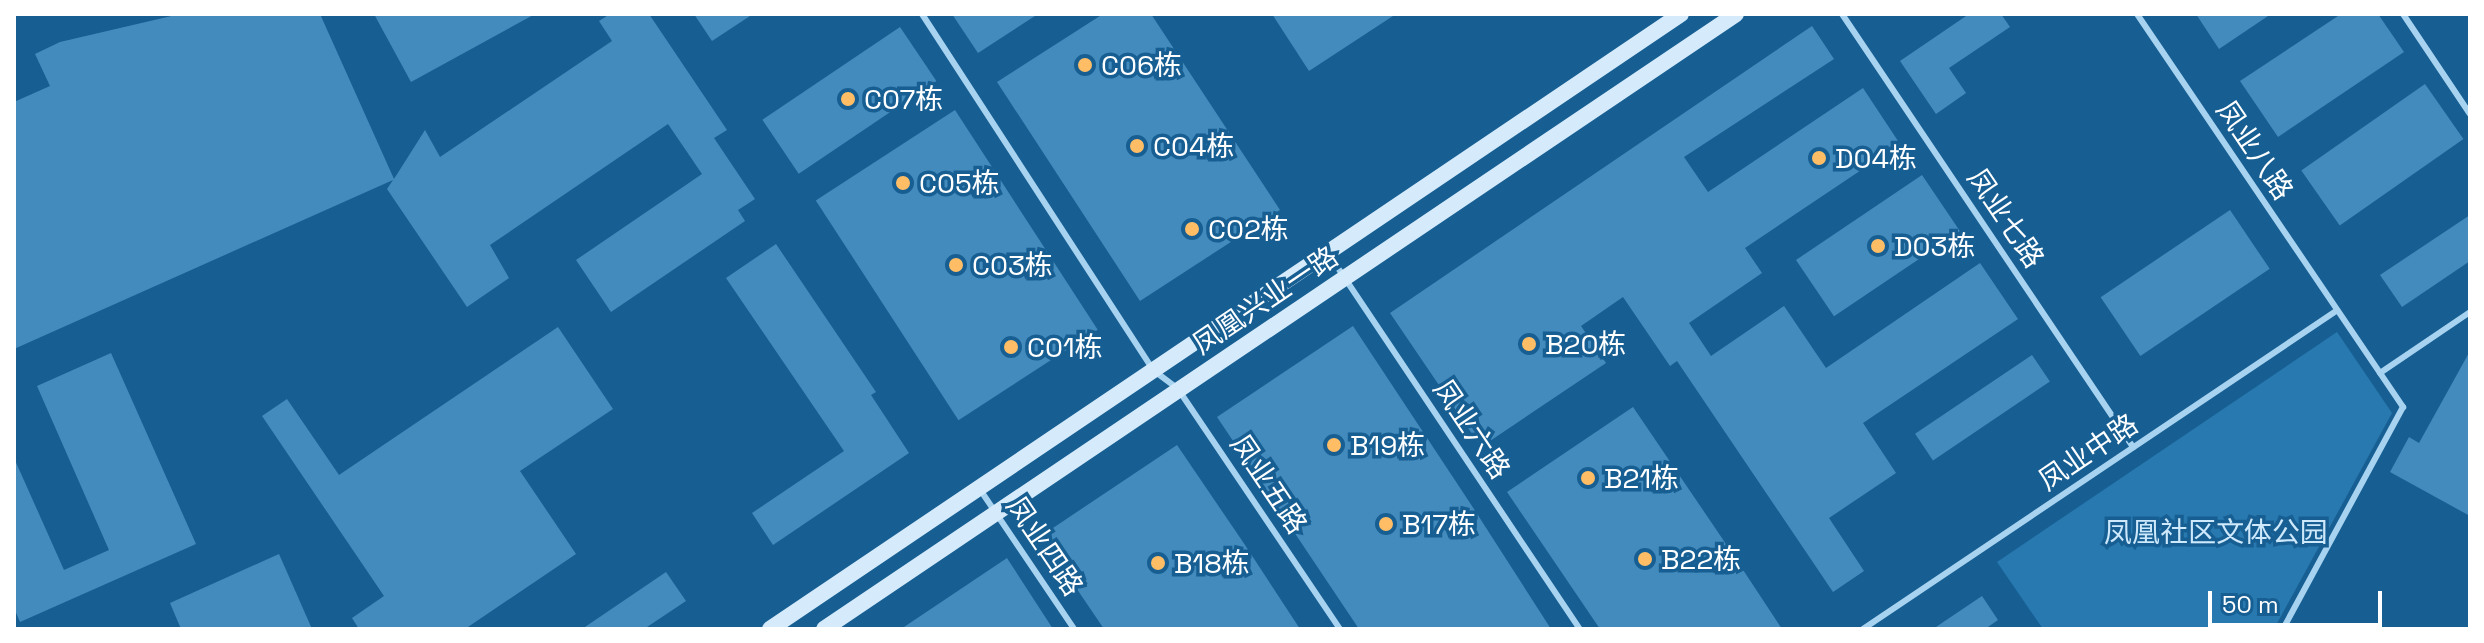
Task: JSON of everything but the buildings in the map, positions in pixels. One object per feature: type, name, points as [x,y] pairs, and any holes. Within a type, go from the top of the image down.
[{"type":"street","name":"凤凰兴业一路","points":[[770,629],[1681,14]]},
{"type":"street","name":"凤凰兴业一路","points":[[824,629],[1736,14]]},
{"type":"lane","name":"凤业五路","points":[[922,14],[1153,370],[1178,389],[1340,629]]},
{"type":"lane","name":"凤业七路","points":[[1842,14],[2133,447]]},
{"type":"lane","name":"凤业八路","points":[[2137,14],[2403,407],[2283,629]]},
{"type":"lane","points":[[2403,14],[2470,114]]},
{"type":"lane","name":"凤业六路","points":[[1328,253],[1580,629]]},
{"type":"lane","name":"凤业中路","points":[[1863,629],[2336,311]]},
{"type":"lane","points":[[2380,373],[2470,312]]},
{"type":"lane","name":"凤业四路","points":[[979,488],[1074,629]]},
{"type":"green space","name":"凤凰社区文体公园","points":[[2337,332],[2392,413],[2274,629],[2043,629],[1997,562]]},
{"type":"place","name":"C06栋","points":[[1085,65]]},
{"type":"place","name":"C07栋","points":[[848,99]]},
{"type":"place","name":"C04栋","points":[[1137,146]]},
{"type":"place","name":"D04栋","points":[[1819,158]]},
{"type":"place","name":"C05栋","points":[[903,183]]},
{"type":"place","name":"C02栋","points":[[1192,229]]},
{"type":"place","name":"D03栋","points":[[1878,246]]},
{"type":"place","name":"C03栋","points":[[956,265]]},
{"type":"place","name":"B20栋","points":[[1529,344]]},
{"type":"place","name":"C01栋","points":[[1011,347]]},
{"type":"place","name":"B19栋","points":[[1334,445]]},
{"type":"place","name":"B21栋","points":[[1588,478]]},
{"type":"place","name":"B17栋","points":[[1386,524]]},
{"type":"place","name":"B22栋","points":[[1645,559]]},
{"type":"place","name":"B18栋","points":[[1158,563]]}]
